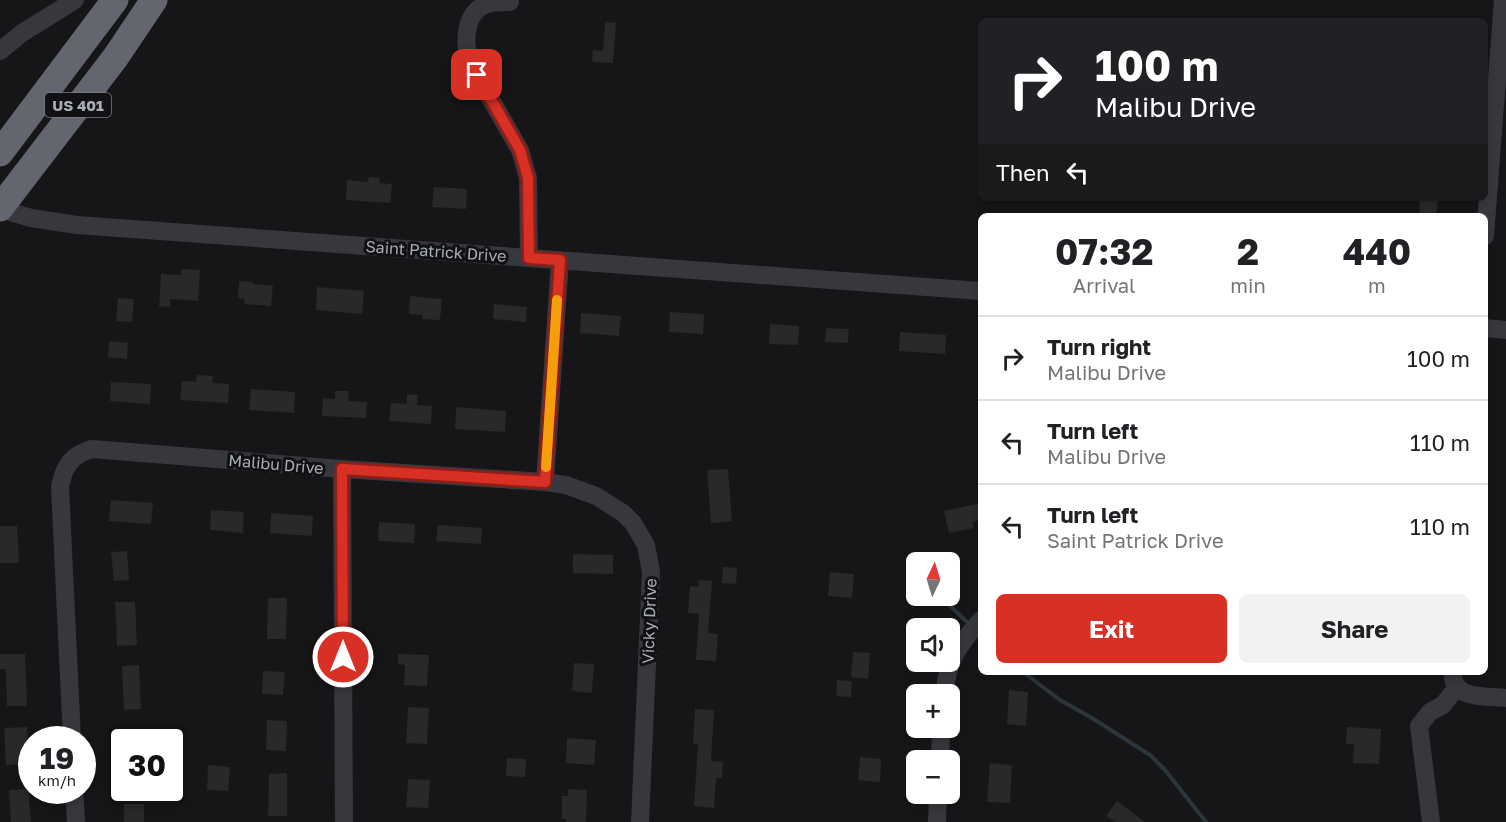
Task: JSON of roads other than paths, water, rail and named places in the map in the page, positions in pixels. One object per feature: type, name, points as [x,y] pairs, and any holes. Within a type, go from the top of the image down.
[{"type":"highway","name":"US 401","points":[[0,153],[115,0]]},
{"type":"highway","name":"US 401","points":[[0,208],[115,58],[154,0]]},
{"type":"street","points":[[0,51],[22,33],[75,0]]},
{"type":"street","points":[[1488,197],[1503,0]]},
{"type":"street","points":[[510,2],[482,6],[471,17],[465,45],[469,61],[520,150],[528,178],[529,258]]},
{"type":"street","name":"Saint Patrick Drive","points":[[0,208],[31,218],[77,225],[978,291]]},
{"type":"street","points":[[545,482],[560,260]]},
{"type":"street","points":[[1488,328],[1506,330]]},
{"type":"street","name":"Malibu Drive","points":[[71,726],[60,487],[68,462],[79,453],[92,449],[545,482]]},
{"type":"street","points":[[342,469],[344,822]]},
{"type":"street","name":"Vicky Drive","points":[[545,482],[582,489],[608,503],[633,523],[646,545],[651,572],[640,822]]},
{"type":"street","points":[[945,684],[947,672],[959,646],[978,624]]},
{"type":"street","points":[[1431,822],[1419,726],[1430,712],[1443,705],[1458,684],[1506,698]]},
{"type":"street","points":[[75,804],[76,822]]},
{"type":"street","points":[[937,822],[938,804]]},
{"type":"waterway","points":[[950,606],[969,624]]},
{"type":"waterway","points":[[1027,675],[1060,700],[1150,755],[1165,770],[1206,822]]}]
